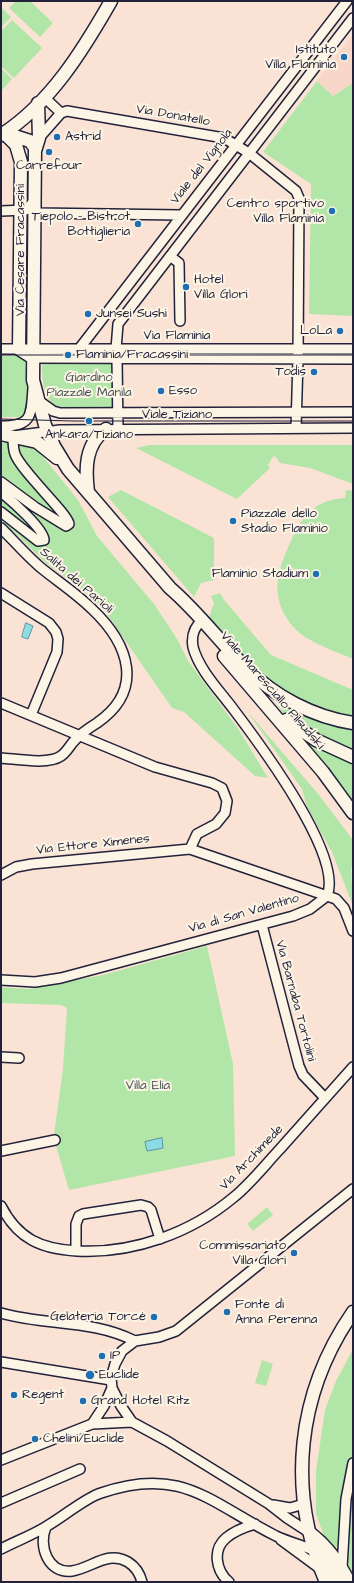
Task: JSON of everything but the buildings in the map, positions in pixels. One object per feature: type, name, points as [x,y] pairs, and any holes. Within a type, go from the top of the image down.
[{"type":"main road","points":[[3,134],[41,100],[84,46],[111,1]]},
{"type":"main road","name":"Via Cesare Fracassini","points":[[41,100],[39,138],[35,151],[36,212],[33,380],[54,446],[68,469]]},
{"type":"main road","points":[[3,134],[30,141],[35,146],[35,151]]},
{"type":"main road","name":"Via Cesare Fracassini","points":[[3,134],[16,145],[21,159],[19,349]]},
{"type":"main road","points":[[19,349],[34,354]]},
{"type":"main road","points":[[88,492],[86,468],[88,457],[96,439],[112,429]]},
{"type":"main road","name":"Viale Tiziano","points":[[1,434],[13,436]]},
{"type":"main road","points":[[13,436],[40,444],[68,469]]},
{"type":"main road","name":"Viale Maresciallo Pilsudski","points":[[68,469],[170,588],[183,609],[200,622],[245,668],[266,686],[292,702],[316,713],[353,723]]},
{"type":"main road","name":"Viale Maresciallo Pilsudski","points":[[200,622],[323,772],[353,813]]},
{"type":"main road","points":[[259,695],[298,729],[324,744],[353,756]]},
{"type":"main road","points":[[326,1582],[320,1557],[310,1533],[304,1504],[302,1462],[311,1397],[327,1356],[353,1312]]},
{"type":"main road","points":[[320,1557],[342,1568],[348,1582]]},
{"type":"main road","points":[[320,1557],[338,1582]]},
{"type":"street","name":"Viale del Vignola","points":[[79,349],[347,1]]},
{"type":"street","points":[[116,349],[118,324],[353,18]]},
{"type":"street","points":[[39,138],[61,113],[41,100]]},
{"type":"street","name":"Via Donatello","points":[[61,113],[66,111],[223,137],[237,144],[294,188],[298,194],[298,349]]},
{"type":"street","points":[[1,211],[20,212],[28,209],[35,200]]},
{"type":"street","points":[[36,212],[181,215]]},
{"type":"street","points":[[170,256],[179,263],[180,321]]},
{"type":"street","points":[[106,314],[111,322],[118,324]]},
{"type":"street","points":[[1,349],[19,349]]},
{"type":"street","name":"Via Flaminia","points":[[34,354],[79,349],[353,349]]},
{"type":"street","points":[[296,428],[298,349]]},
{"type":"street","name":"Via Flaminia","points":[[34,354],[117,359],[353,359]]},
{"type":"street","points":[[112,429],[118,413],[117,359]]},
{"type":"street","points":[[1,426],[20,425],[27,420],[30,411],[33,380]]},
{"type":"street","name":"Viale Tiziano","points":[[39,401],[56,412],[353,412]]},
{"type":"street","name":"Viale Tiziano","points":[[13,436],[48,430],[353,428]]},
{"type":"street","points":[[1,482],[63,526],[69,524],[68,518],[45,494],[16,457],[13,445],[13,436]]},
{"type":"street","name":"Salita dei Parioli","points":[[1,492],[40,531],[44,540],[38,541],[1,512]]},
{"type":"street","name":"Salita dei Parioli","points":[[1,528],[39,566],[92,608],[111,630],[123,650],[127,675],[125,690],[120,701],[110,713],[80,735],[62,755],[51,760],[1,758]]},
{"type":"street","points":[[1,593],[49,623],[56,632],[58,639],[57,652],[31,715]]},
{"type":"street","points":[[200,622],[193,634],[193,643],[199,660],[275,765],[313,832],[327,869],[330,883],[327,896]]},
{"type":"street","points":[[1,703],[155,767],[214,784],[222,788],[228,801],[225,814],[216,824],[198,834],[190,849],[336,899],[342,904],[353,931]]},
{"type":"street","name":"Via Ettore Ximenes","points":[[1,875],[16,867],[32,864],[190,849]]},
{"type":"street","name":"Via di San Valentino","points":[[1,980],[25,982],[52,980],[299,914],[316,905],[327,896]]},
{"type":"street","name":"Via Barnaba Tortolini","points":[[262,925],[299,1066],[305,1078],[326,1098]]},
{"type":"street","points":[[1,1058],[19,1058]]},
{"type":"street","name":"Via Archimede","points":[[1,1206],[12,1222],[25,1236],[53,1248],[76,1251],[109,1250],[160,1239],[194,1224],[233,1198],[261,1170],[353,1067]]},
{"type":"street","points":[[1,1151],[55,1140]]},
{"type":"street","points":[[92,1424],[104,1406],[111,1384],[114,1364],[127,1346],[135,1341],[167,1335],[179,1329],[353,1189]]},
{"type":"street","points":[[76,1251],[76,1224],[79,1216],[141,1205],[148,1207],[151,1210],[160,1239]]},
{"type":"street","points":[[1,1313],[98,1327],[116,1332],[135,1341]]},
{"type":"street","points":[[1,1362],[111,1384],[132,1422]]},
{"type":"street","points":[[1,1460],[92,1424],[132,1422],[167,1441],[269,1504],[310,1533]]},
{"type":"street","points":[[342,1568],[346,1499],[353,1463]]},
{"type":"street","points":[[1,1503],[80,1469]]},
{"type":"street","points":[[1,1549],[46,1527],[101,1493],[155,1483],[171,1484],[207,1496],[277,1537],[320,1557]]},
{"type":"street","points":[[269,1504],[290,1508],[304,1504]]},
{"type":"street","points":[[229,1582],[221,1574],[217,1562],[220,1545],[232,1534],[255,1524]]},
{"type":"street","points":[[46,1527],[43,1540],[44,1553],[48,1560],[58,1568],[72,1571],[107,1558],[118,1558],[134,1566],[142,1582]]},
{"type":"street","points":[[277,1537],[300,1555],[320,1557]]},
{"type":"shaded area","name":"Istituto Villa Flaminia","points":[[353,34],[353,83],[333,96],[317,81]]},
{"type":"green space","points":[[16,1],[30,1],[53,23],[40,37],[9,8]]},
{"type":"green space","points":[[1,7],[11,17],[1,27]]},
{"type":"green space","points":[[12,20],[42,48],[14,78],[1,66],[1,31]]},
{"type":"green space","points":[[1,68],[12,79],[1,91]]},
{"type":"green space","name":"Centro sportivo Villa Flaminia","points":[[317,81],[333,96],[353,83],[353,316],[309,314],[311,184],[263,152]]},
{"type":"green space","points":[[1,356],[17,356],[25,361],[27,406],[22,417],[1,417]]},
{"type":"green space","name":"Giardino Piazzale Manila","points":[[42,362],[112,362],[113,410],[61,408],[55,405],[50,401],[44,389]]},
{"type":"green space","points":[[1,443],[15,443],[36,448],[78,500],[97,536],[154,604],[177,639],[188,661],[239,730],[268,778],[255,776],[184,712],[172,708],[107,614],[93,598],[47,564],[13,531],[1,541]]},
{"type":"green space","points":[[149,445],[353,445],[353,484],[310,468],[280,463],[274,455],[268,465],[270,468],[237,499],[136,448]]},
{"type":"green space","points":[[121,490],[214,538],[214,580],[201,583],[194,597],[108,497]]},
{"type":"green space","name":"Flaminio Stadium","points":[[346,490],[353,491],[353,659],[319,645],[296,630],[284,613],[278,593],[279,574],[282,564],[294,534],[304,518],[317,506],[325,502],[345,498]]},
{"type":"green space","points":[[220,593],[224,600],[271,655],[353,690],[353,808],[311,749],[209,617],[214,603],[211,596]]},
{"type":"green space","points":[[247,711],[319,795],[353,840],[353,868],[351,868],[353,906],[332,852],[307,807],[302,789]]},
{"type":"green space","name":"Villa Elia","points":[[207,946],[233,1064],[235,1156],[69,1190],[56,1146],[59,1144],[57,1134],[54,1135],[63,1069],[67,1008],[61,1005],[1,1003],[1,987],[28,989],[103,975]]},
{"type":"green space","points":[[267,1207],[273,1215],[253,1231],[247,1224]]},
{"type":"green space","points":[[353,1349],[353,1582],[350,1575],[346,1550],[342,1547],[331,1546],[324,1536],[316,1514],[316,1471],[325,1410],[336,1381]]},
{"type":"green space","points":[[262,1360],[273,1364],[266,1386],[255,1383]]},
{"type":"water","points":[[26,623],[33,626],[28,639],[22,637]]},
{"type":"water","points":[[162,1138],[163,1148],[147,1151],[145,1142]]},
{"type":"tram line","points":[[1,355],[353,355]]},
{"type":"tram line","points":[[1,419],[73,421],[353,421]]},
{"type":"place","name":"Istituto Villa Flaminia","points":[[344,57]]},
{"type":"place","name":"Astrid","points":[[57,137]]},
{"type":"place","name":"Carrefour","points":[[49,152]]},
{"type":"place","name":"Centro sportivo Villa Flaminia","points":[[332,211]]},
{"type":"place","name":"Tiepolo - Bistrot Bottiglieria","points":[[138,224]]},
{"type":"place","name":"Hotel Villa Glori","points":[[186,287]]},
{"type":"place","name":"Junsei Sushi","points":[[88,314]]},
{"type":"place","name":"LoLa","points":[[340,331]]},
{"type":"place","name":"Flaminia/Fracassini","points":[[68,355]]},
{"type":"place","name":"Todis","points":[[314,372]]},
{"type":"place","name":"Esso","points":[[161,391]]},
{"type":"place","name":"Ankara/Tiziano","points":[[89,421]]},
{"type":"place","name":"Piazzale dello Stadio Flaminio","points":[[233,521]]},
{"type":"place","name":"Flaminio Stadium","points":[[316,574]]},
{"type":"place","name":"Commissariato Villa Glori","points":[[294,1253]]},
{"type":"place","name":"Fonte di Anna Perenna","points":[[227,1312]]},
{"type":"place","name":"Gelateria Torcè","points":[[154,1317]]},
{"type":"place","name":"IP","points":[[102,1356]]},
{"type":"place","name":"Euclide","points":[[90,1375]]},
{"type":"place","name":"Regent","points":[[14,1395]]},
{"type":"place","name":"Grand Hotel Ritz","points":[[83,1401]]},
{"type":"place","name":"Chelini/Euclide","points":[[35,1439]]}]
